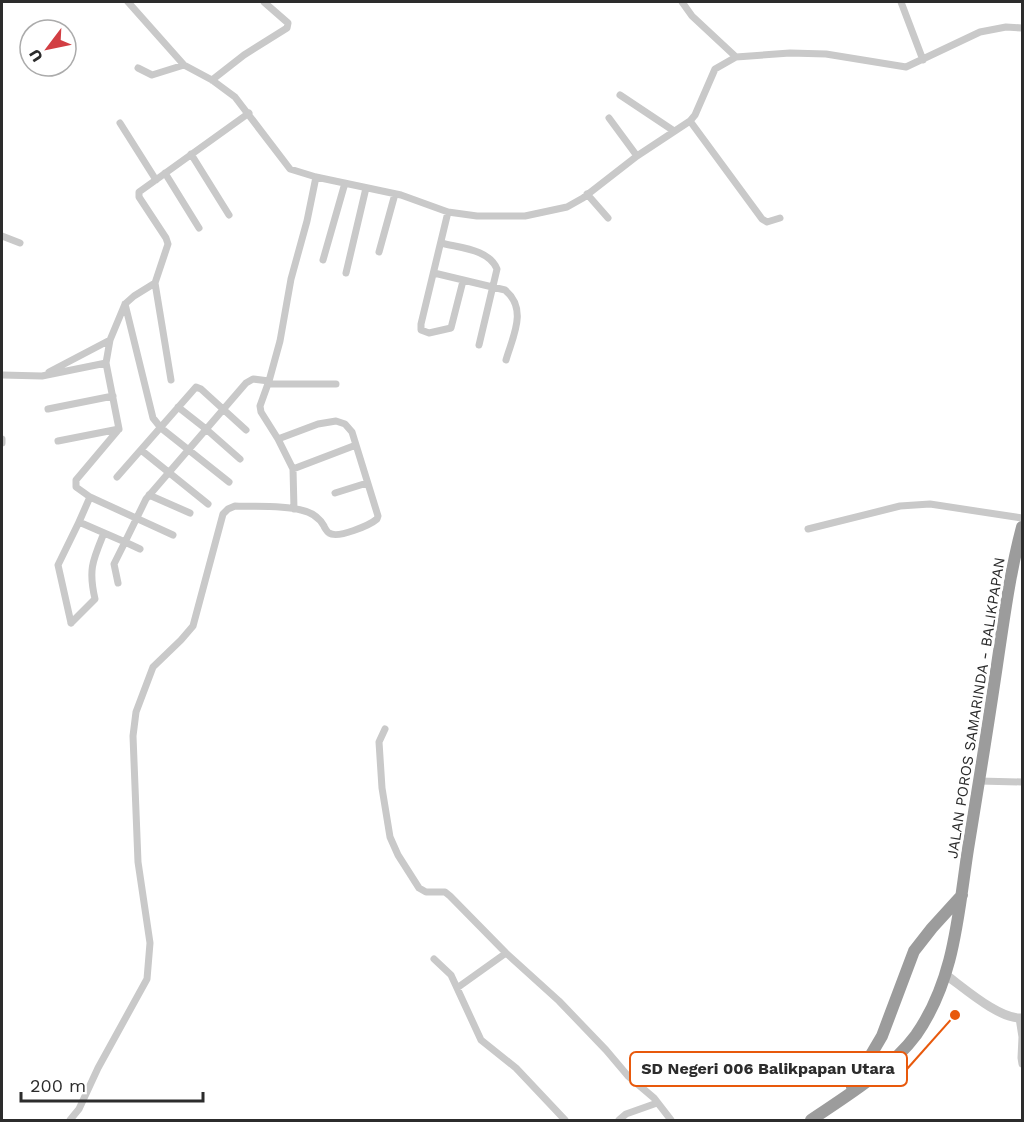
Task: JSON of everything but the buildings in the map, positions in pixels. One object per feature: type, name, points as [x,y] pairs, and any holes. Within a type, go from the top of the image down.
[{"type":"highway","name":"JALAN POROS SAMARINDA - BALIKPAPAN","points":[[811,1120],[846,1096],[905,1048],[937,999],[946,975],[962,895],[1008,590],[1023,527]]},
{"type":"highway","name":"JALAN POROS SAMARINDA - BALIKPAPAN","points":[[846,1096],[882,1036],[914,951],[962,895]]},
{"type":"street","points":[[128,2],[184,65],[212,80],[235,97],[286,166],[293,171],[395,194],[448,212],[477,216],[525,216],[559,210],[575,203],[637,156],[690,121],[716,69],[736,57],[790,53],[826,54],[906,67],[980,32],[1006,27],[1023,28]]},
{"type":"street","points":[[212,80],[244,55],[287,28],[288,23],[285,19],[264,2]]},
{"type":"street","points":[[682,2],[692,16],[736,57]]},
{"type":"street","points":[[901,2],[923,60]]},
{"type":"street","points":[[138,68],[152,75],[184,65]]},
{"type":"street","points":[[620,95],[674,131]]},
{"type":"street","points":[[171,380],[155,283],[168,241],[139,194],[140,190],[249,113]]},
{"type":"street","points":[[609,118],[637,156]]},
{"type":"street","points":[[690,121],[762,219],[767,222],[780,218]]},
{"type":"street","points":[[120,123],[156,180]]},
{"type":"street","points":[[191,154],[229,215]]},
{"type":"street","points":[[165,173],[199,228]]},
{"type":"street","points":[[294,509],[292,469],[278,439],[261,412],[261,401],[269,382],[280,341],[291,279],[316,177]]},
{"type":"street","points":[[323,260],[345,183]]},
{"type":"street","points":[[346,273],[366,188]]},
{"type":"street","points":[[379,252],[395,194]]},
{"type":"street","points":[[588,194],[608,218]]},
{"type":"street","points":[[448,212],[421,330],[438,332],[451,328],[463,281]]},
{"type":"street","points":[[2,236],[20,243]]},
{"type":"street","points":[[441,243],[487,255],[497,269],[479,345]]},
{"type":"street","points":[[434,273],[510,293],[519,312],[506,360]]},
{"type":"street","points":[[119,429],[106,363],[110,340],[125,304],[155,283]]},
{"type":"street","points":[[125,304],[153,418],[160,428],[229,482]]},
{"type":"street","points":[[42,376],[110,340]]},
{"type":"street","points":[[2,375],[42,376],[106,363]]},
{"type":"street","points":[[118,583],[114,564],[149,495],[251,379],[269,382],[336,384]]},
{"type":"street","points":[[117,477],[193,389],[198,387],[246,430]]},
{"type":"street","points":[[48,409],[113,396]]},
{"type":"street","points":[[178,407],[240,459]]},
{"type":"street","points":[[70,1120],[79,1109],[98,1068],[147,979],[150,943],[138,862],[133,736],[136,712],[153,667],[182,640],[193,626],[223,514],[235,506],[294,509],[314,516],[330,534],[343,534],[370,524],[378,516],[352,432],[345,424],[336,421],[318,424],[278,439]]},
{"type":"street","points":[[58,441],[119,429]]},
{"type":"street","points":[[119,429],[76,480],[76,487],[90,497],[137,517],[173,536]]},
{"type":"street","points":[[292,469],[356,445]]},
{"type":"street","points":[[141,450],[208,504]]},
{"type":"street","points":[[334,493],[367,483]]},
{"type":"street","points":[[149,495],[190,513]]},
{"type":"street","points":[[90,497],[58,565],[71,623],[95,599],[91,584],[91,568],[104,533]]},
{"type":"street","points":[[808,529],[900,506],[917,504],[1023,518]]},
{"type":"street","points":[[79,522],[140,549]]},
{"type":"street","points":[[385,729],[380,742],[382,788],[390,837],[398,855],[419,888],[426,892],[441,891],[448,894],[506,953],[559,1001],[671,1120]]},
{"type":"street","points":[[979,781],[1023,782]]},
{"type":"street","points":[[458,988],[506,953]]},
{"type":"street","points":[[434,959],[451,975],[478,1035],[485,1044],[516,1068],[566,1120]]},
{"type":"street","points":[[946,975],[1002,1013],[1012,1018],[1021,1018],[1023,1064]]},
{"type":"street","points":[[619,1120],[626,1114],[657,1103]]},
{"type":"place","name":"SD Negeri 006 Balikpapan Utara","points":[[955,1015]]}]
